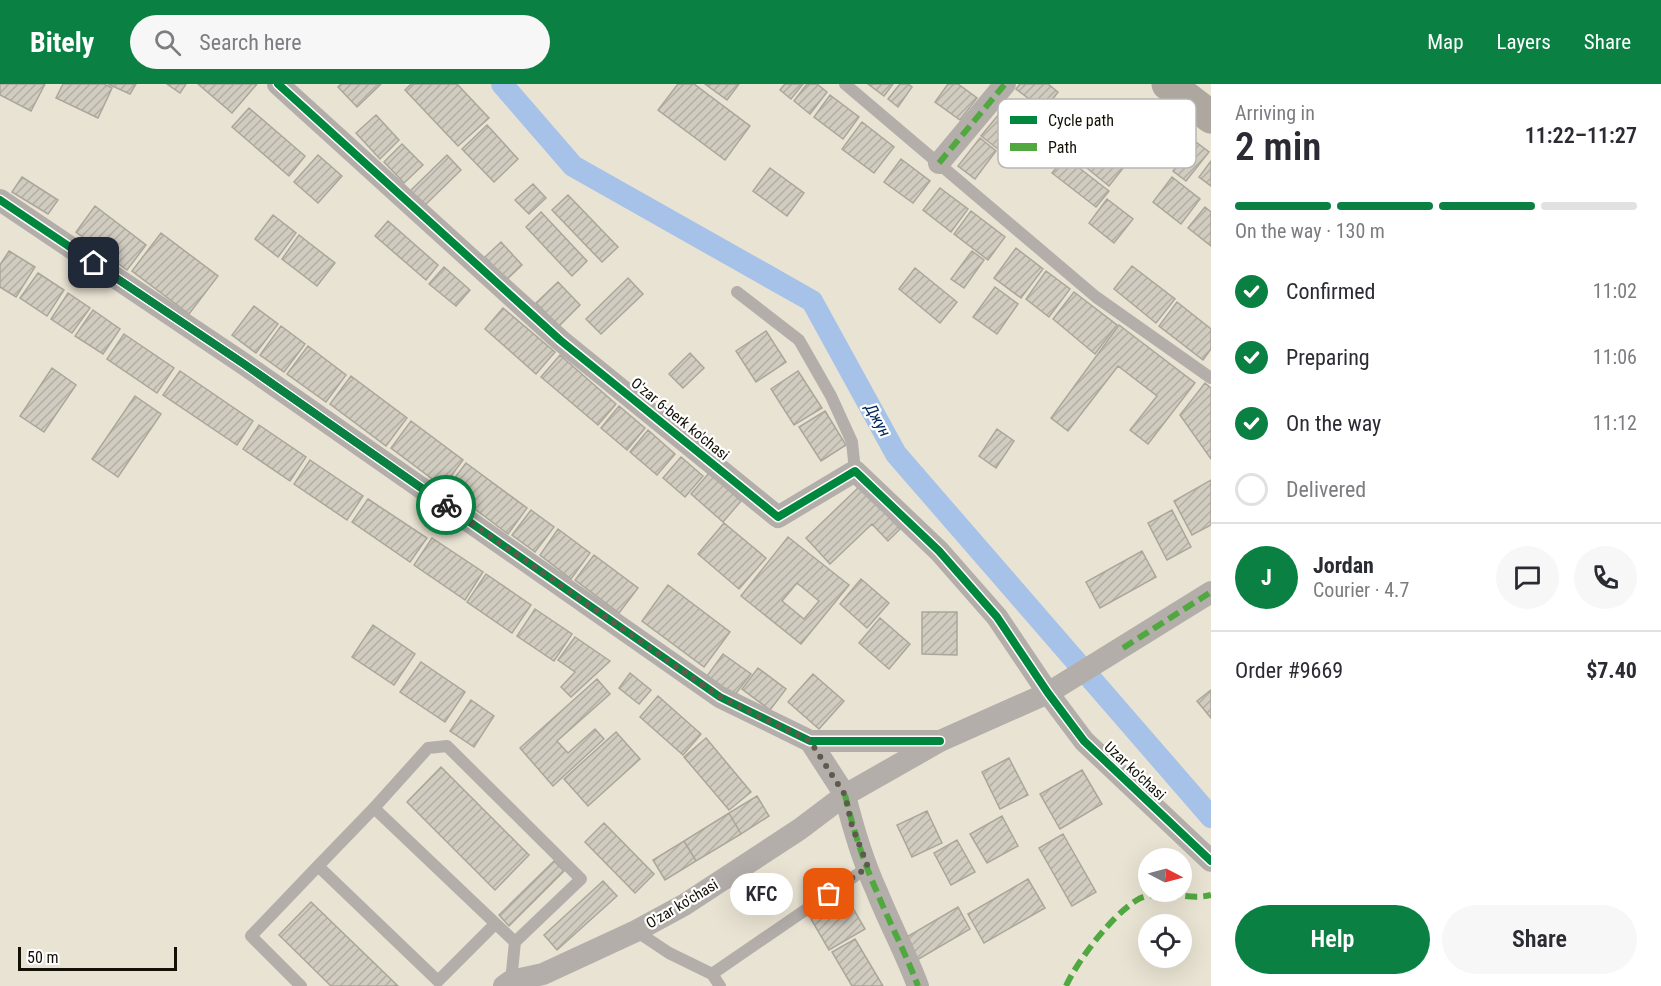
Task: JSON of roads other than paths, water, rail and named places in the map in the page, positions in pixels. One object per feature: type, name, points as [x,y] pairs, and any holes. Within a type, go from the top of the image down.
[{"type":"main road","points":[[1168,84],[1188,99]]},
{"type":"main road","points":[[1196,105],[1211,117]]},
{"type":"street","name":"O'zar 6-berk ko'chasi","points":[[278,84],[560,340],[778,517],[855,471]]},
{"type":"street","points":[[939,164],[1005,84]]},
{"type":"street","points":[[0,200],[244,364],[720,697],[810,741],[940,741]]},
{"type":"street","points":[[855,471],[939,551],[997,617],[1055,689]]},
{"type":"street","points":[[845,795],[940,741],[1055,689],[1211,592]]},
{"type":"street","name":"Uzar ko'chasi","points":[[1055,689],[1084,741],[1211,861]]},
{"type":"street","points":[[810,741],[845,795],[852,826],[876,891],[918,986]]},
{"type":"street","name":"O'zar ko'chasi","points":[[511,985],[543,974],[636,932],[694,899],[800,829],[845,795]]},
{"type":"lane","points":[[845,84],[1096,297],[1211,378]]},
{"type":"lane","points":[[737,292],[799,340],[831,396],[852,442],[855,471]]},
{"type":"lane","points":[[301,986],[251,936],[374,808],[428,748],[447,746],[581,879],[515,942],[511,985]]},
{"type":"lane","points":[[374,808],[515,942]]},
{"type":"lane","points":[[318,866],[436,983],[495,924]]},
{"type":"lane","points":[[711,974],[868,867]]},
{"type":"lane","points":[[636,932],[669,953],[711,974],[720,986]]},
{"type":"waterway","name":"Джун","points":[[502,84],[573,166],[812,301],[896,454],[1211,817]]},
{"type":"place","name":"KFC","points":[[829,894]]}]
